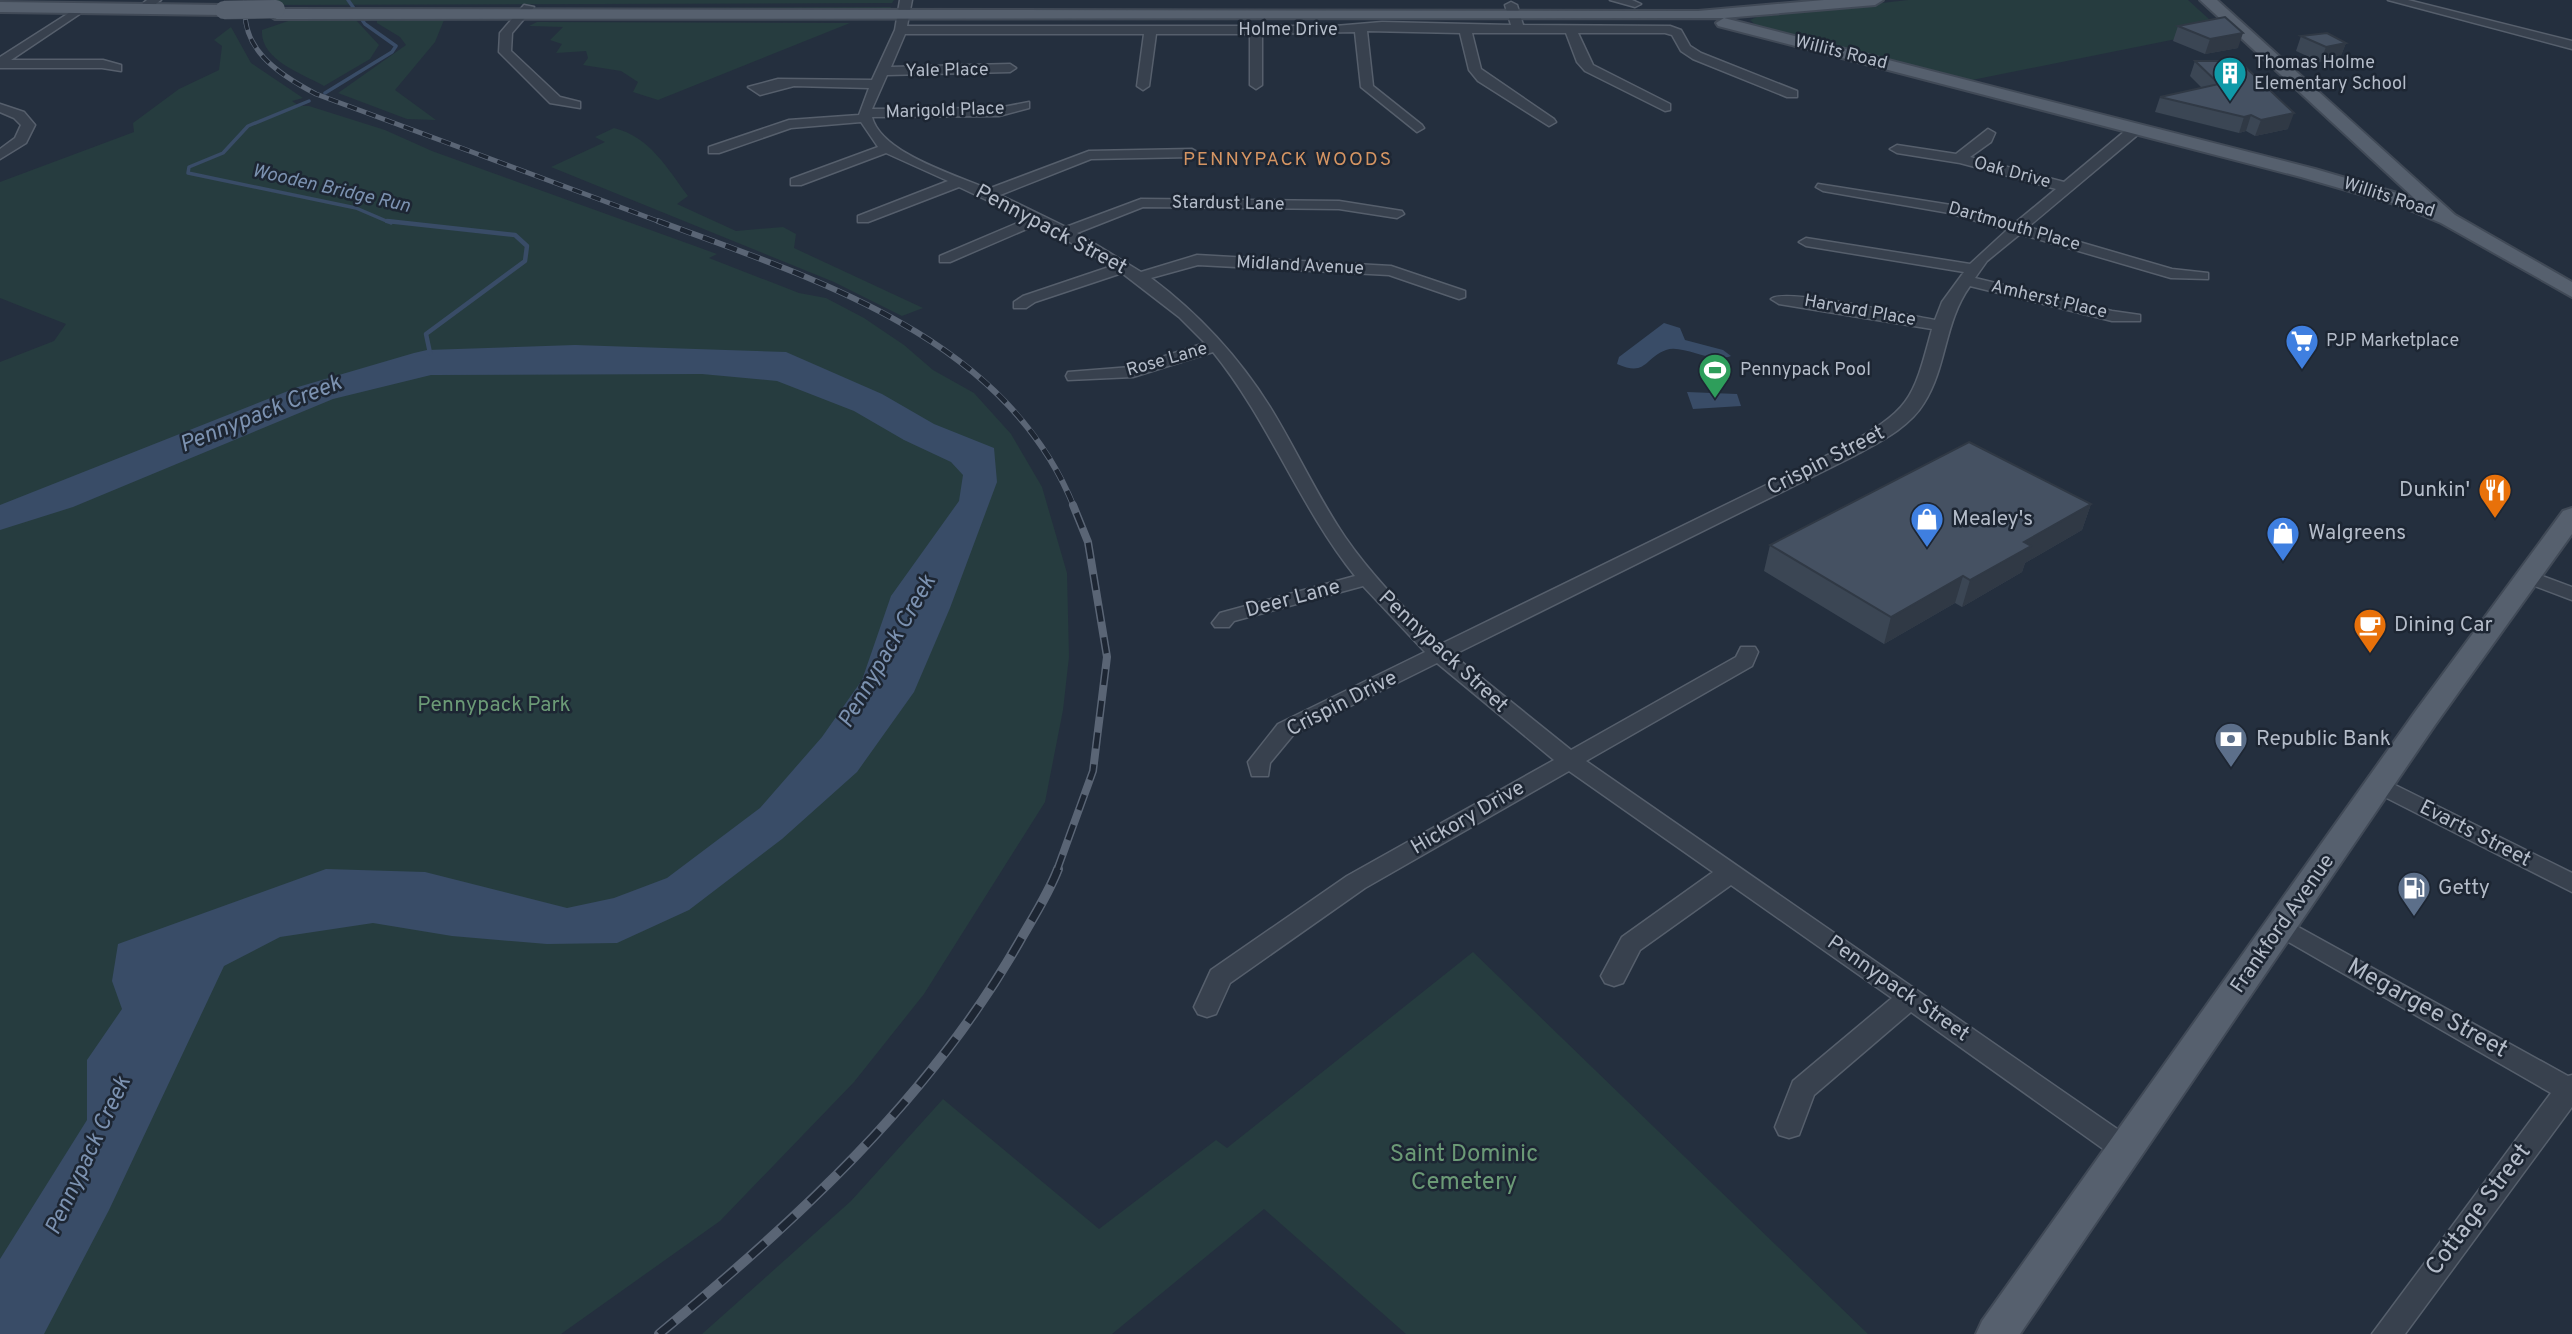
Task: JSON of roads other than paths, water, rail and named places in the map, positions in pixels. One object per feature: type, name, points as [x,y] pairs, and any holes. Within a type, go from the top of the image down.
[{"type":"main road","points":[[1515,17],[1636,5],[1809,0]]},
{"type":"main road","points":[[0,18],[224,12],[1214,11],[1675,23],[1698,16],[1865,0]]},
{"type":"main road","points":[[2208,0],[2448,219],[2572,291]]},
{"type":"main road","points":[[0,7],[150,4],[224,12]]},
{"type":"main road","name":"Willits Road","points":[[1636,5],[1698,16],[2133,131],[2448,219]]},
{"type":"main road","name":"Willits Road","points":[[1636,5],[1675,23],[2341,182],[2448,219]]},
{"type":"main road","points":[[2341,182],[2384,183],[2395,179],[2398,172]]},
{"type":"main road","name":"Frankford Avenue","points":[[1996,1334],[2526,576],[2572,516]]},
{"type":"street","name":"Willits Road","points":[[1615,0],[1636,5]]},
{"type":"street","points":[[2394,0],[2572,46]]},
{"type":"street","points":[[0,63],[83,7]]},
{"type":"street","points":[[524,12],[504,37],[505,52],[555,100],[575,105]]},
{"type":"street","points":[[865,116],[905,13]]},
{"type":"street","name":"Holme Drive","points":[[905,13],[1150,30],[1465,29],[1515,17],[1571,29],[1675,23]]},
{"type":"street","points":[[1675,23],[1689,51],[1792,94]]},
{"type":"street","points":[[1361,28],[1367,86],[1417,128]]},
{"type":"street","points":[[1465,29],[1475,70],[1482,79],[1549,122]]},
{"type":"street","points":[[1571,29],[1583,62],[1589,68],[1665,107]]},
{"type":"street","points":[[1143,86],[1150,30]]},
{"type":"street","points":[[1256,30],[1256,85]]},
{"type":"street","points":[[0,63],[103,64],[117,68]]},
{"type":"street","name":"Yale Place","points":[[789,84],[1010,68]]},
{"type":"street","name":"Marigold Place","points":[[714,150],[789,124],[865,116],[999,112],[1024,106]]},
{"type":"street","points":[[0,108],[19,115],[29,125],[22,140],[0,155]]},
{"type":"street","name":"Pennypack Street","points":[[865,116],[877,139],[887,148],[1064,233],[1131,272],[1217,345],[1258,400],[1320,513],[1366,579],[1399,616],[1494,702],[1569,761],[1911,997],[2126,1150]]},
{"type":"street","name":"Crispin Street","points":[[1442,654],[1891,427],[1923,392],[1941,326],[1968,274],[2016,228],[2133,131]]},
{"type":"street","name":"Oak Drive","points":[[1958,159],[1986,139],[1988,133]]},
{"type":"street","points":[[796,182],[808,175],[887,148]]},
{"type":"street","name":"Oak Drive","points":[[1897,149],[1958,159],[2065,187]]},
{"type":"street","points":[[987,195],[1089,155],[1192,153]]},
{"type":"street","points":[[863,219],[959,183]]},
{"type":"street","name":"Dartmouth Place","points":[[1823,187],[1939,206],[2171,273],[2203,276]]},
{"type":"street","name":"Stardust Lane","points":[[1064,233],[1141,203],[1339,205],[1397,214]]},
{"type":"street","points":[[946,260],[1036,220]]},
{"type":"street","name":"Amherst Place","points":[[1806,242],[1968,274],[2112,316],[2134,318]]},
{"type":"street","name":"Midland Avenue","points":[[1020,305],[1029,299],[1131,272],[1197,260],[1391,271],[1459,293]]},
{"type":"street","name":"Harvard Place","points":[[1779,299],[1804,301],[1941,326]]},
{"type":"street","name":"Rose Lane","points":[[1074,376],[1126,373],[1217,345]]},
{"type":"street","points":[[2526,576],[2572,594]]},
{"type":"street","name":"Deer Lane","points":[[1222,623],[1227,617],[1366,579]]},
{"type":"street","name":"Hickory Drive","points":[[1207,1007],[1220,977],[1356,882],[1745,661],[1748,652]]},
{"type":"street","name":"Crispin Drive","points":[[1260,771],[1259,762],[1286,729],[1442,654]]},
{"type":"street","name":"Evarts Street","points":[[2379,785],[2572,883]]},
{"type":"street","points":[[1614,976],[1632,944],[1731,872]]},
{"type":"street","name":"Megargee Street","points":[[2282,927],[2571,1089]]},
{"type":"street","points":[[1789,1127],[1802,1089],[1911,997]]},
{"type":"street","name":"Cottage Street","points":[[2387,1334],[2571,1089]]},
{"type":"water","points":[[1664,323],[1680,328],[1685,340],[1723,350],[1731,356],[1714,358],[1673,349],[1659,353],[1640,367],[1617,364],[1619,357]]},
{"type":"water","name":"Pennypack Creek","points":[[575,345],[786,352],[882,394],[934,424],[994,448],[997,482],[950,608],[914,692],[857,772],[782,839],[689,910],[617,943],[547,944],[452,936],[373,923],[280,937],[224,966],[109,1210],[44,1334],[0,1334],[0,1259],[87,1120],[87,1060],[122,1009],[112,981],[118,944],[326,869],[425,872],[567,908],[614,898],[667,878],[760,808],[822,737],[862,680],[891,596],[959,501],[963,475],[951,462],[904,440],[854,411],[777,381],[702,374],[431,375],[333,399],[73,507],[0,530],[0,505],[298,387],[414,353],[427,350]]},
{"type":"water","name":"Pennypack Pool","points":[[1687,392],[1737,394],[1741,406],[1693,409]]},
{"type":"waterway","name":"Wooden Bridge Run","points":[[325,93],[392,52],[396,46],[365,24],[348,0]]},
{"type":"waterway","name":"Wooden Bridge Run","points":[[309,101],[248,126],[223,153],[189,167],[188,173],[356,208],[391,223]]},
{"type":"waterway","name":"Wooden Bridge Run","points":[[387,221],[515,235],[527,246],[525,261],[426,334],[430,353]]},
{"type":"railway","points":[[246,0],[245,17],[255,46],[275,68],[316,94],[663,223]]},
{"type":"railway","points":[[658,221],[780,266],[841,292],[899,322],[954,357],[1002,399],[1043,448],[1073,505]]},
{"type":"railway","points":[[1057,870],[1093,771],[1107,657],[1088,542],[1073,505]]},
{"type":"railway","points":[[659,1334],[809,1202],[901,1106],[983,1001],[1040,907],[1058,869]]},
{"type":"place","name":"Thomas Holme Elementary School","points":[[2230,103]]},
{"type":"place","name":"PJP Marketplace","points":[[2302,371]]},
{"type":"place","name":"Pennypack Pool","points":[[1715,400]]},
{"type":"place","name":"Dunkin'","points":[[2495,520]]},
{"type":"place","name":"Mealey's","points":[[1927,549]]},
{"type":"place","name":"Walgreens","points":[[2283,563]]},
{"type":"place","name":"Dining Car","points":[[2370,655]]},
{"type":"place","name":"Republic Bank","points":[[2231,769]]},
{"type":"place","name":"Getty","points":[[2414,918]]},
{"type":"district","name":"PENNYPACK WOODS","points":[[1288,160]]},
{"type":"park label","name":"Pennypack Park","points":[[494,705]]},
{"type":"park label","name":"Saint Dominic Cemetery","points":[[1464,1169]]}]
